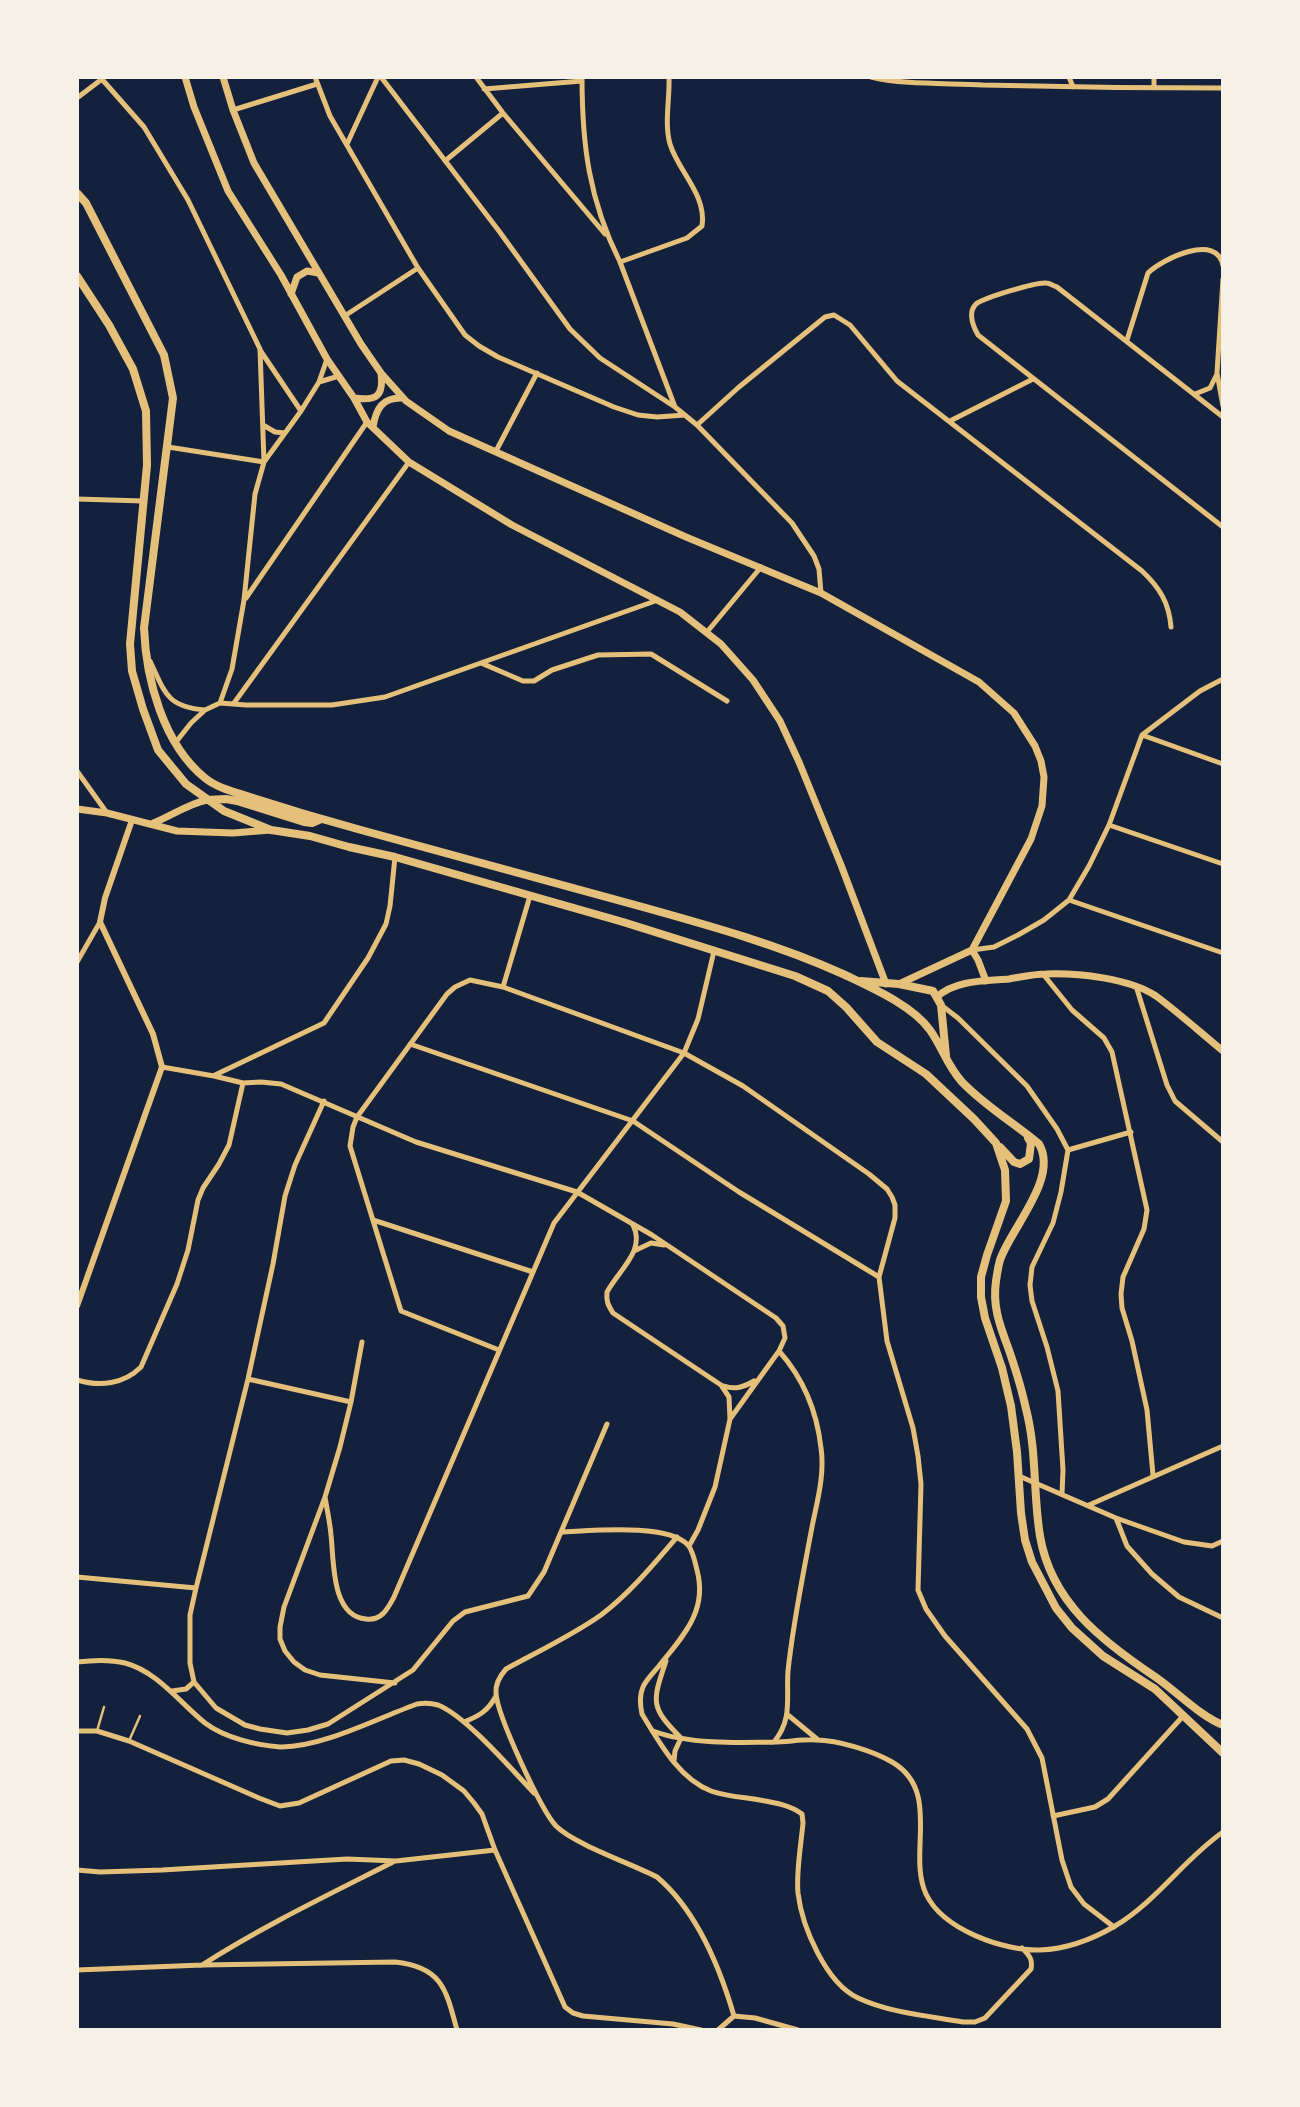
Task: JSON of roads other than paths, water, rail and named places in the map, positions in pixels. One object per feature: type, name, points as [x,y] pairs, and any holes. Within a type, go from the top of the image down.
[{"type":"main road","points":[[185,77],[194,107],[228,191],[291,293],[327,359],[370,425],[409,462],[512,526],[680,612],[734,657],[753,680],[780,720],[828,831],[886,984]]},
{"type":"main road","points":[[223,77],[254,163],[318,273],[381,373],[402,398],[449,431],[686,537],[821,593],[979,682],[1014,713],[1035,746],[1044,777],[1042,806],[1035,828],[972,950],[899,984]]},
{"type":"main road","points":[[77,193],[86,203],[163,355],[173,398],[144,628],[149,674],[162,717],[176,743],[205,778],[223,788],[320,820],[536,876],[708,925],[801,957],[853,980],[916,1014],[931,1031],[960,1079],[988,1106],[1039,1144],[1044,1152],[1044,1167],[1037,1189],[1000,1260],[994,1299],[998,1322],[1027,1412],[1040,1536],[1053,1579],[1080,1618],[1113,1648],[1181,1695],[1207,1717],[1223,1725]]},
{"type":"main road","points":[[291,293],[296,277],[307,271],[318,273]]},
{"type":"main road","points":[[77,276],[134,369],[146,411],[147,466],[130,644],[132,671],[142,709],[158,750],[186,784],[224,811],[271,830],[310,836],[349,848],[395,857],[623,922],[795,976],[828,991],[877,1042],[926,1074],[957,1102],[1014,1162],[1020,1164],[1029,1159],[1031,1143],[1022,1130]]},
{"type":"main road","points":[[354,398],[375,398],[381,391],[381,373]]},
{"type":"main road","points":[[370,425],[385,400],[402,398]]},
{"type":"main road","points":[[150,824],[166,819],[194,803],[226,799],[304,822],[320,820]]},
{"type":"main road","points":[[77,809],[107,813],[177,831],[233,834],[271,830]]},
{"type":"main road","points":[[972,950],[986,981]]},
{"type":"main road","points":[[939,1001],[946,990],[955,986],[986,981],[1043,974],[1095,977],[1136,986],[1155,995],[1223,1051]]},
{"type":"main road","points":[[853,980],[928,989],[939,1001],[946,1059]]},
{"type":"main road","points":[[996,1143],[1004,1170],[1006,1201],[981,1277],[981,1297],[1011,1406],[1025,1540],[1032,1562],[1056,1608],[1072,1628],[1103,1656],[1155,1689],[1223,1753]]},
{"type":"street","points":[[315,77],[330,116],[418,268],[466,335],[498,357],[614,407],[638,415],[685,415]]},
{"type":"street","points":[[347,145],[379,77],[570,329],[600,358],[675,407],[697,425],[792,523],[814,556],[819,569],[821,593]]},
{"type":"street","points":[[476,77],[609,240]]},
{"type":"street","points":[[620,262],[687,238],[702,226],[702,206],[670,145],[669,77]]},
{"type":"street","points":[[871,77],[885,80],[938,80],[1073,88],[1223,88]]},
{"type":"street","points":[[1069,77],[1073,88]]},
{"type":"street","points":[[1154,77],[1154,88]]},
{"type":"street","points":[[77,98],[101,78],[144,127],[188,200],[260,349],[301,411]]},
{"type":"street","points":[[484,89],[582,79],[589,174],[596,206],[675,407]]},
{"type":"street","points":[[233,110],[317,84]]},
{"type":"street","points":[[445,161],[503,113]]},
{"type":"street","points":[[1127,341],[1148,273],[1156,265],[1204,248],[1213,251],[1222,259],[1223,266]]},
{"type":"street","points":[[346,315],[418,268]]},
{"type":"street","points":[[1223,279],[1217,373],[1223,405]]},
{"type":"street","points":[[1223,417],[1057,287],[1045,283],[1012,290],[977,303],[971,317],[978,335],[1223,527]]},
{"type":"street","points":[[697,425],[825,317],[834,315],[850,326],[897,381],[1149,577],[1166,599],[1171,627]]},
{"type":"street","points":[[260,349],[264,463]]},
{"type":"street","points":[[220,703],[232,669],[244,600],[254,494],[264,463],[301,411],[318,382],[327,359]]},
{"type":"street","points":[[496,451],[537,373]]},
{"type":"street","points":[[1195,394],[1210,388],[1217,373]]},
{"type":"street","points":[[318,382],[339,376]]},
{"type":"street","points":[[950,421],[1033,379]]},
{"type":"street","points":[[263,425],[275,432],[285,433]]},
{"type":"street","points":[[244,600],[370,425]]},
{"type":"street","points":[[168,447],[264,463]]},
{"type":"street","points":[[234,703],[409,462]]},
{"type":"street","points":[[77,499],[143,502]]},
{"type":"street","points":[[707,632],[761,568]]},
{"type":"street","points":[[176,743],[205,710],[220,703],[332,705],[364,702],[385,697],[658,600]]},
{"type":"street","points":[[145,651],[166,694],[175,704],[189,709],[205,710]]},
{"type":"street","points":[[481,663],[523,681],[534,681],[552,670],[598,655],[651,654],[727,701]]},
{"type":"street","points":[[972,950],[994,947],[1018,935],[1044,920],[1069,900],[1109,825],[1142,735],[1200,691],[1223,679]]},
{"type":"street","points":[[1142,735],[1223,764]]},
{"type":"street","points":[[77,771],[107,813]]},
{"type":"street","points":[[77,962],[100,922],[105,898],[132,820]]},
{"type":"street","points":[[1109,825],[1223,864]]},
{"type":"street","points":[[214,1076],[324,1023],[368,958],[386,924],[395,857]]},
{"type":"street","points":[[503,987],[530,896]]},
{"type":"street","points":[[1069,900],[1223,953]]},
{"type":"street","points":[[77,1306],[162,1067],[153,1034],[100,922]]},
{"type":"street","points":[[325,1497],[336,1585],[341,1598],[353,1615],[375,1619],[386,1612],[394,1597],[554,1223],[684,1053],[698,1019],[715,951]]},
{"type":"street","points":[[1043,974],[1072,1010],[1104,1038],[1112,1052],[1131,1132],[1147,1210],[1144,1229],[1123,1277],[1121,1294],[1147,1410],[1153,1475]]},
{"type":"street","points":[[499,1350],[401,1311],[350,1146],[357,1116],[447,994],[470,980],[503,987],[684,1053],[743,1086],[887,1189],[892,1197],[895,1218],[879,1277],[887,1341],[913,1428],[918,1456],[921,1484],[918,1590],[926,1609],[945,1636],[1027,1729],[1042,1758],[1062,1860],[1071,1887],[1084,1904],[1114,1927]]},
{"type":"street","points":[[1136,986],[1167,1085],[1175,1101],[1223,1142]]},
{"type":"street","points":[[939,1001],[1027,1086],[1068,1150],[1053,1223],[1032,1267],[1030,1285],[1032,1301],[1058,1391],[1062,1494]]},
{"type":"street","points":[[410,1044],[633,1121],[740,1192],[879,1277]]},
{"type":"street","points":[[162,1067],[243,1083],[281,1084],[416,1142],[577,1192],[632,1223],[776,1318],[783,1326],[785,1338],[779,1351],[730,1419]]},
{"type":"street","points":[[77,1380],[99,1384],[111,1382],[133,1376],[141,1367],[177,1283],[188,1250],[198,1200],[229,1145],[243,1083]]},
{"type":"street","points":[[324,1101],[295,1165],[285,1196],[248,1379],[190,1615],[190,1662],[194,1682],[216,1709],[260,1729],[287,1733],[328,1724],[412,1670],[453,1621],[465,1612],[528,1597],[544,1572],[607,1424]]},
{"type":"street","points":[[1068,1150],[1131,1132]]},
{"type":"street","points":[[373,1220],[533,1272]]},
{"type":"street","points":[[632,1223],[637,1235],[634,1251],[607,1292],[608,1305],[613,1313],[721,1385],[729,1397],[730,1419],[715,1487],[689,1546]]},
{"type":"street","points":[[634,1251],[650,1243],[666,1245]]},
{"type":"street","points":[[362,1342],[351,1402],[325,1497],[284,1607],[280,1639],[285,1651],[305,1670],[320,1675],[395,1683]]},
{"type":"street","points":[[774,1742],[782,1733],[788,1714],[788,1672],[821,1481],[822,1450],[816,1419],[807,1396],[795,1370],[779,1351]]},
{"type":"street","points":[[721,1385],[745,1387],[760,1377]]},
{"type":"street","points":[[248,1379],[351,1402]]},
{"type":"street","points":[[1089,1505],[1223,1446]]},
{"type":"street","points":[[1018,1476],[1116,1518],[1184,1542],[1212,1546],[1223,1541]]},
{"type":"street","points":[[1116,1518],[1127,1546],[1153,1574],[1179,1597],[1223,1618]]},
{"type":"street","points":[[561,1532],[648,1531],[677,1537],[689,1546],[701,1586],[696,1613],[688,1628],[643,1688],[640,1705],[642,1714],[682,1772],[695,1783],[712,1791],[775,1803],[802,1814],[798,1893],[808,1933],[816,1951],[828,1973],[846,1992],[883,2007],[975,2022],[985,2018],[1027,1976],[1032,1962],[1022,1948]]},
{"type":"street","points":[[677,1537],[628,1591],[597,1617],[506,1669],[496,1687],[496,1696],[508,1732],[538,1796],[557,1827],[572,1837],[657,1877],[669,1887],[680,1900],[707,1946],[724,1983],[734,2016]]},
{"type":"street","points":[[77,1577],[196,1588]]},
{"type":"street","points":[[668,1655],[656,1693],[656,1704],[660,1715],[681,1738]]},
{"type":"street","points":[[77,1662],[102,1660],[139,1669],[172,1691],[208,1725],[233,1737],[281,1747],[304,1745],[417,1704],[439,1706],[464,1722],[538,1796]]},
{"type":"street","points":[[172,1691],[186,1689],[194,1682]]},
{"type":"street","points":[[464,1722],[487,1710],[496,1696]]},
{"type":"street","points":[[788,1714],[817,1740]]},
{"type":"street","points":[[1053,1816],[1083,1811],[1108,1799],[1184,1715]]},
{"type":"street","points":[[328,1724],[334,1735]]},
{"type":"street","points":[[77,1731],[97,1731],[129,1741],[280,1806],[299,1803],[391,1761],[404,1760],[419,1764],[442,1775],[464,1791],[482,1814],[495,1850],[565,2007],[583,2016],[673,2024],[701,2030]]},
{"type":"street","points":[[653,1731],[671,1738],[774,1742],[817,1740],[873,1753],[894,1763],[908,1776],[919,1798],[922,1820],[922,1875],[926,1895],[939,1911],[973,1936],[1022,1948],[1040,1950],[1074,1945],[1114,1927],[1136,1913],[1223,1829]]},
{"type":"street","points":[[674,1761],[681,1738]]},
{"type":"street","points":[[77,1870],[162,1870],[347,1859],[396,1861],[495,1850]]},
{"type":"street","points":[[202,1965],[292,1912],[396,1861]]},
{"type":"street","points":[[77,1970],[202,1965],[414,1964],[432,1975],[447,1993],[457,2030]]},
{"type":"street","points":[[718,2030],[734,2016],[755,2018],[798,2030]]},
{"type":"lane","points":[[97,1731],[104,1707]]},
{"type":"lane","points":[[129,1741],[140,1716]]}]
